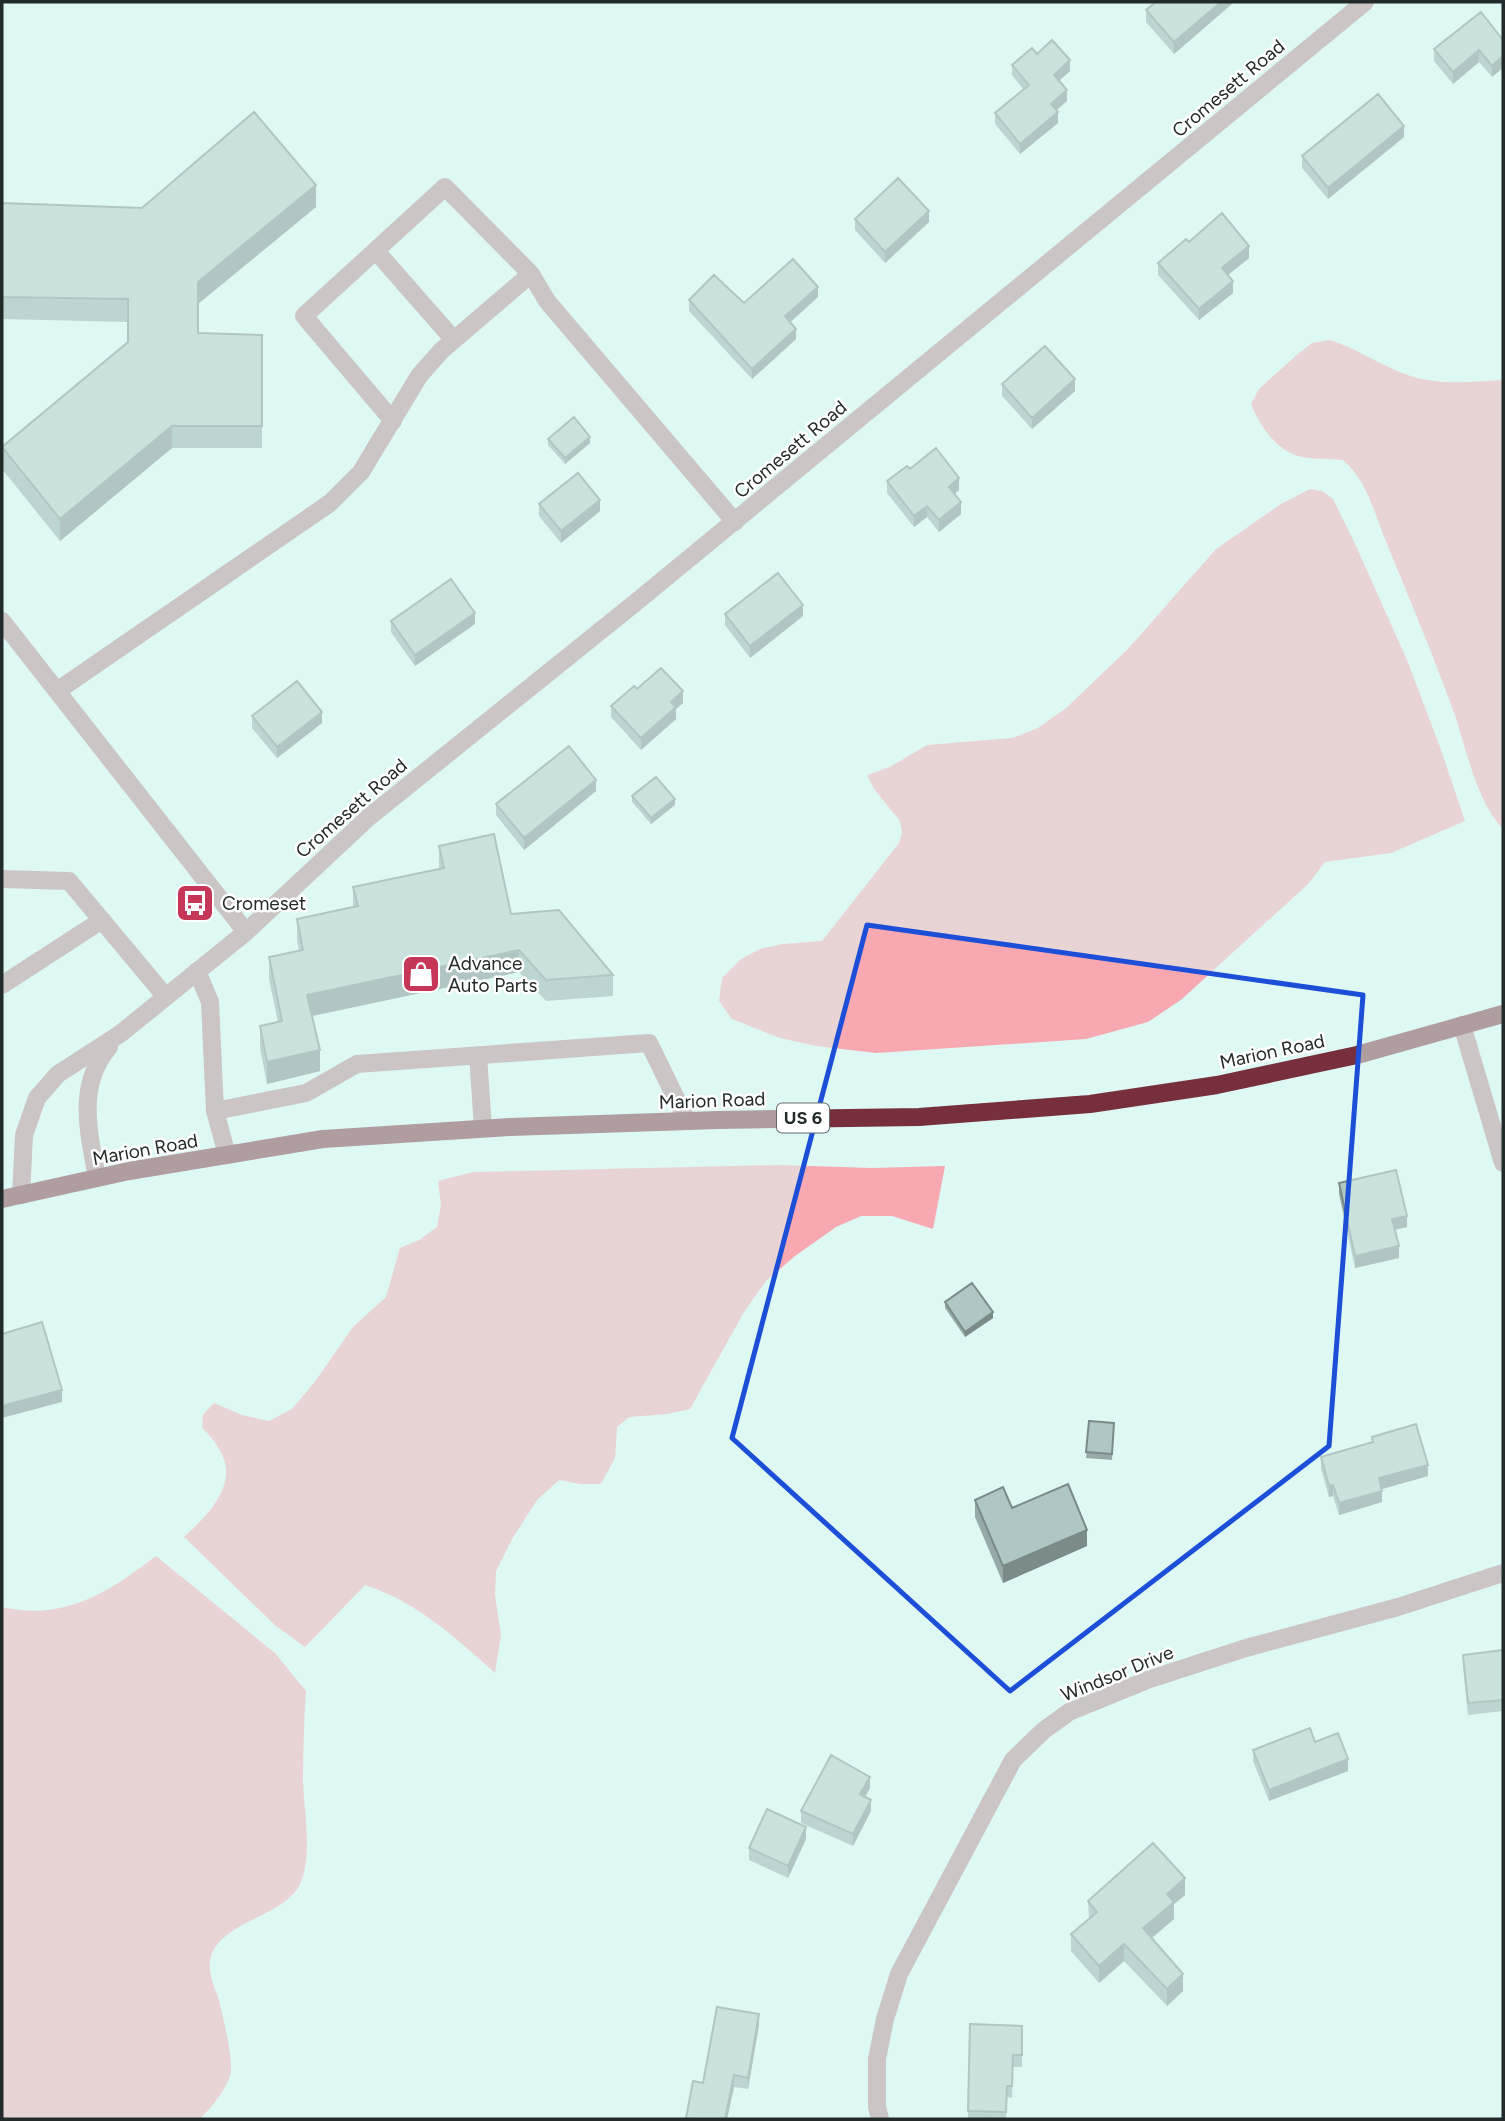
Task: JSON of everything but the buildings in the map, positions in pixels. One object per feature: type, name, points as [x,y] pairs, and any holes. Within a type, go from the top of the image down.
[{"type":"main road","name":"Marion Road","points":[[2,1199],[97,1178],[323,1139],[483,1128],[919,1117],[1090,1104],[1230,1082],[1357,1055],[1503,1014]]},
{"type":"street","name":"Cromesett Road","points":[[120,1034],[246,932],[369,817],[735,522],[1365,2]]},
{"type":"street","points":[[393,421],[304,316],[445,187],[531,274],[547,301],[735,522]]},
{"type":"street","points":[[376,251],[454,340]]},
{"type":"street","points":[[57,691],[330,503],[361,472],[419,376],[441,351],[531,274]]},
{"type":"street","points":[[2,621],[246,932]]},
{"type":"street","points":[[2,879],[69,881],[166,998]]},
{"type":"street","points":[[2,985],[102,920]]},
{"type":"street","points":[[197,971],[210,1002],[215,1111],[227,1155]]},
{"type":"street","points":[[1462,1025],[1503,1163]]},
{"type":"street","points":[[97,1178],[87,1119],[91,1076],[97,1062],[120,1034]]},
{"type":"street","points":[[21,1195],[24,1135],[37,1098],[58,1074],[120,1034]]},
{"type":"street","points":[[215,1111],[306,1093],[357,1064],[649,1042],[687,1121]]},
{"type":"street","points":[[478,1055],[483,1128]]},
{"type":"street","name":"Windsor Drive","points":[[880,2119],[877,2107],[877,2059],[885,2019],[899,1974],[1016,1756],[1043,1731],[1069,1712],[1150,1679],[1246,1648],[1398,1607],[1503,1573]]},
{"type":"highlighted area","points":[[867,925],[1363,995],[1329,1446],[1010,1691],[732,1438]]},
{"type":"shaded area","points":[[1330,340],[1417,378],[1454,382],[1503,380],[1503,829],[1493,817],[1478,788],[1452,707],[1370,499],[1358,477],[1343,460],[1303,457],[1282,448],[1264,428],[1251,404],[1259,389],[1299,353],[1312,343]]},
{"type":"shaded area","points":[[1310,489],[1322,491],[1333,499],[1356,546],[1407,660],[1465,821],[1391,853],[1325,862],[1308,884],[1182,999],[1148,1022],[1086,1039],[876,1053],[816,1046],[780,1038],[732,1019],[719,1001],[722,978],[741,959],[760,949],[822,941],[899,843],[902,833],[900,821],[874,789],[867,775],[890,767],[927,745],[1012,738],[1038,728],[1066,708],[1127,650],[1216,549],[1281,504]]},
{"type":"shaded area","points":[[779,1165],[872,1168],[945,1166],[933,1229],[892,1216],[861,1216],[836,1227],[766,1281],[744,1312],[690,1409],[629,1417],[617,1427],[615,1458],[601,1484],[559,1480],[537,1500],[512,1539],[496,1571],[495,1595],[501,1635],[495,1673],[435,1622],[402,1601],[365,1585],[305,1647],[276,1626],[184,1537],[211,1509],[224,1486],[226,1474],[225,1462],[219,1449],[202,1427],[203,1415],[214,1403],[242,1415],[269,1421],[292,1409],[314,1383],[353,1327],[386,1297],[400,1248],[419,1240],[437,1227],[441,1205],[438,1181],[473,1172]]},
{"type":"shaded area","points":[[156,1556],[275,1653],[306,1691],[303,1771],[307,1839],[305,1869],[301,1882],[286,1901],[226,1936],[211,1956],[210,1972],[225,2025],[231,2070],[221,2094],[200,2119],[2,2119],[2,1607],[45,1610],[84,1601],[120,1582]]},
{"type":"place","name":"Cromeset","points":[[195,903]]},
{"type":"place","name":"Advance Auto Parts","points":[[421,974]]}]
